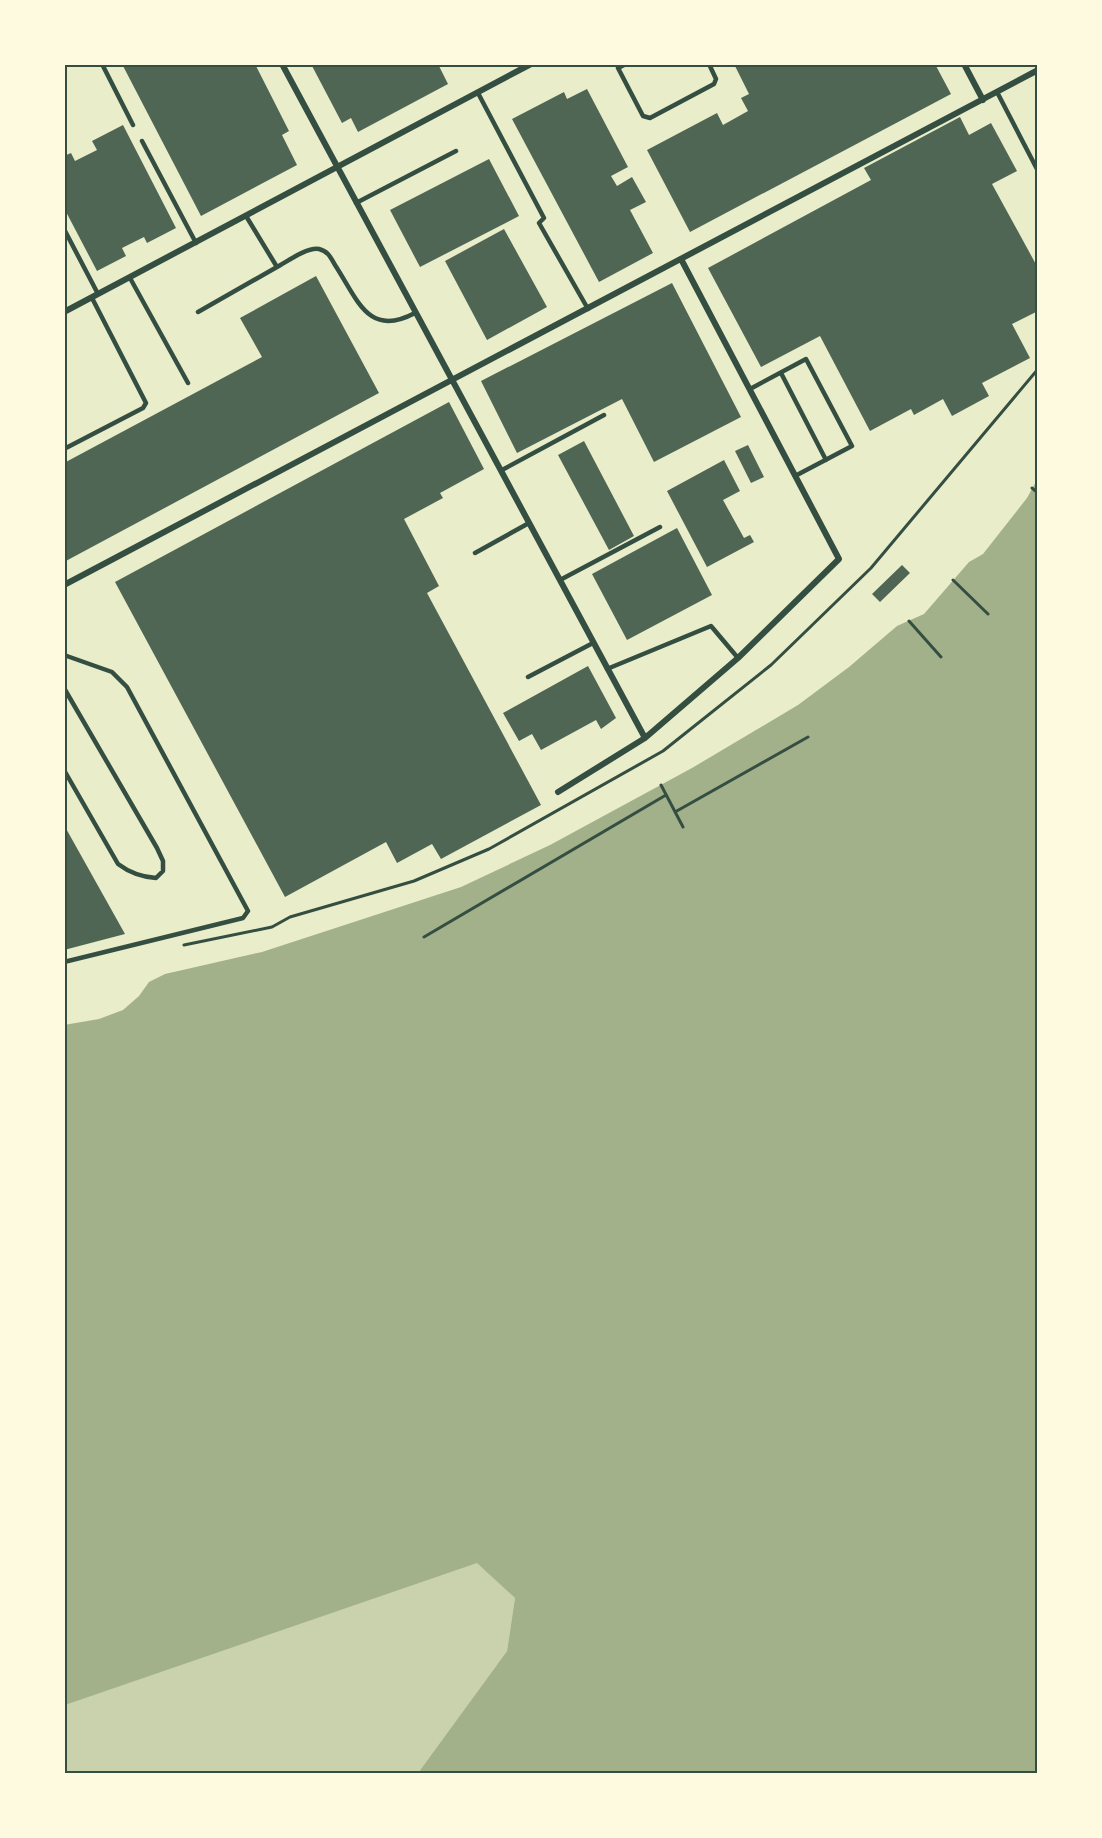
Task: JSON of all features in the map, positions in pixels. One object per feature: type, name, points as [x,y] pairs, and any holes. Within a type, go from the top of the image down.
[{"type":"street","points":[[282,64],[645,738]]},
{"type":"street","points":[[64,312],[531,64]]},
{"type":"street","points":[[964,64],[983,100]]},
{"type":"street","points":[[64,585],[1038,70]]},
{"type":"street","points":[[558,792],[645,738],[738,658],[839,559],[681,259]]},
{"type":"lane","points":[[102,64],[134,125]]},
{"type":"lane","points":[[626,64],[617,66],[643,116],[650,118],[714,84],[716,79],[709,64]]},
{"type":"lane","points":[[997,92],[1038,171]]},
{"type":"lane","points":[[478,93],[544,218],[539,223],[588,309]]},
{"type":"lane","points":[[142,141],[195,243]]},
{"type":"lane","points":[[356,203],[456,151]]},
{"type":"lane","points":[[246,216],[278,267]]},
{"type":"lane","points":[[64,229],[146,403],[143,408],[64,449]]},
{"type":"lane","points":[[198,312],[310,250],[319,249],[328,253],[354,295],[377,321],[388,323],[400,321],[415,313]]},
{"type":"lane","points":[[129,278],[188,383]]},
{"type":"lane","points":[[750,389],[806,359],[852,446],[795,476]]},
{"type":"lane","points":[[781,373],[826,460]]},
{"type":"lane","points":[[502,470],[604,415]]},
{"type":"lane","points":[[475,553],[530,523]]},
{"type":"lane","points":[[560,580],[660,527]]},
{"type":"lane","points":[[607,669],[711,626],[738,658]]},
{"type":"lane","points":[[528,677],[593,643]]},
{"type":"lane","points":[[64,655],[112,672],[127,687],[248,911],[243,918],[64,962]]},
{"type":"lane","points":[[64,688],[158,848],[163,861],[163,871],[156,878],[128,872],[118,864],[64,770]]},
{"type":"path","points":[[182,945],[272,927],[290,917],[414,881],[508,840],[663,751],[771,665],[871,568],[1038,369]]},
{"type":"path","points":[[1032,488],[1038,493]]},
{"type":"path","points":[[953,580],[988,614]]},
{"type":"path","points":[[909,621],[940,657]]},
{"type":"path","points":[[675,812],[808,737]]},
{"type":"path","points":[[660,785],[683,827]]},
{"type":"path","points":[[424,937],[666,795]]},
{"type":"shaded area","points":[[1037,480],[1037,1773],[418,1773],[507,1651],[515,1598],[477,1563],[65,1705],[64,1025],[99,1019],[123,1010],[139,996],[149,982],[165,974],[262,952],[461,887],[550,845],[692,768],[798,705],[849,667],[897,626],[924,614],[969,562],[983,554],[1027,498]]},
{"type":"shaded area","points":[[477,1562],[515,1598],[507,1651],[418,1773],[65,1773],[64,1705]]},
{"type":"building","points":[[122,64],[255,64],[289,131],[282,135],[297,165],[201,216]]},
{"type":"building","points":[[311,64],[438,64],[448,84],[358,132],[351,118],[342,123]]},
{"type":"building","points":[[734,64],[935,64],[951,94],[690,232],[647,150],[717,113],[723,125],[748,111],[741,98],[749,94]]},
{"type":"building","points":[[587,89],[628,167],[611,176],[617,186],[632,177],[646,202],[630,210],[653,253],[599,282],[512,119],[564,92],[567,99]]},
{"type":"building","points":[[960,117],[969,135],[991,123],[1017,171],[992,184],[1038,268],[1038,311],[1012,324],[1030,358],[982,383],[989,396],[952,416],[943,399],[914,415],[911,409],[870,431],[820,336],[761,367],[708,268],[871,180],[864,168]]},
{"type":"building","points":[[123,125],[176,228],[147,243],[144,237],[122,248],[126,256],[97,271],[64,208],[64,156],[71,153],[75,161],[97,150],[92,141]]},
{"type":"building","points":[[489,159],[519,216],[420,267],[390,210]]},
{"type":"building","points":[[504,229],[547,307],[487,340],[445,261]]},
{"type":"building","points":[[316,276],[379,393],[64,562],[64,463],[262,357],[240,318]]},
{"type":"building","points":[[672,283],[741,417],[654,462],[622,399],[517,453],[481,381]]},
{"type":"building","points":[[449,402],[484,469],[440,493],[443,498],[404,519],[439,586],[427,593],[541,805],[441,859],[432,844],[397,863],[386,842],[285,897],[115,582]]},
{"type":"building","points":[[584,441],[634,536],[609,550],[558,455]]},
{"type":"building","points":[[748,445],[764,477],[751,483],[735,451]]},
{"type":"building","points":[[724,460],[740,491],[723,500],[744,538],[750,535],[754,542],[707,567],[667,491]]},
{"type":"building","points":[[677,528],[712,595],[627,640],[592,574]]},
{"type":"building","points":[[902,565],[910,573],[880,602],[872,594]]},
{"type":"building","points":[[588,666],[616,718],[601,729],[596,720],[541,750],[532,734],[519,741],[503,713]]},
{"type":"building","points":[[64,825],[125,934],[64,950]]}]
